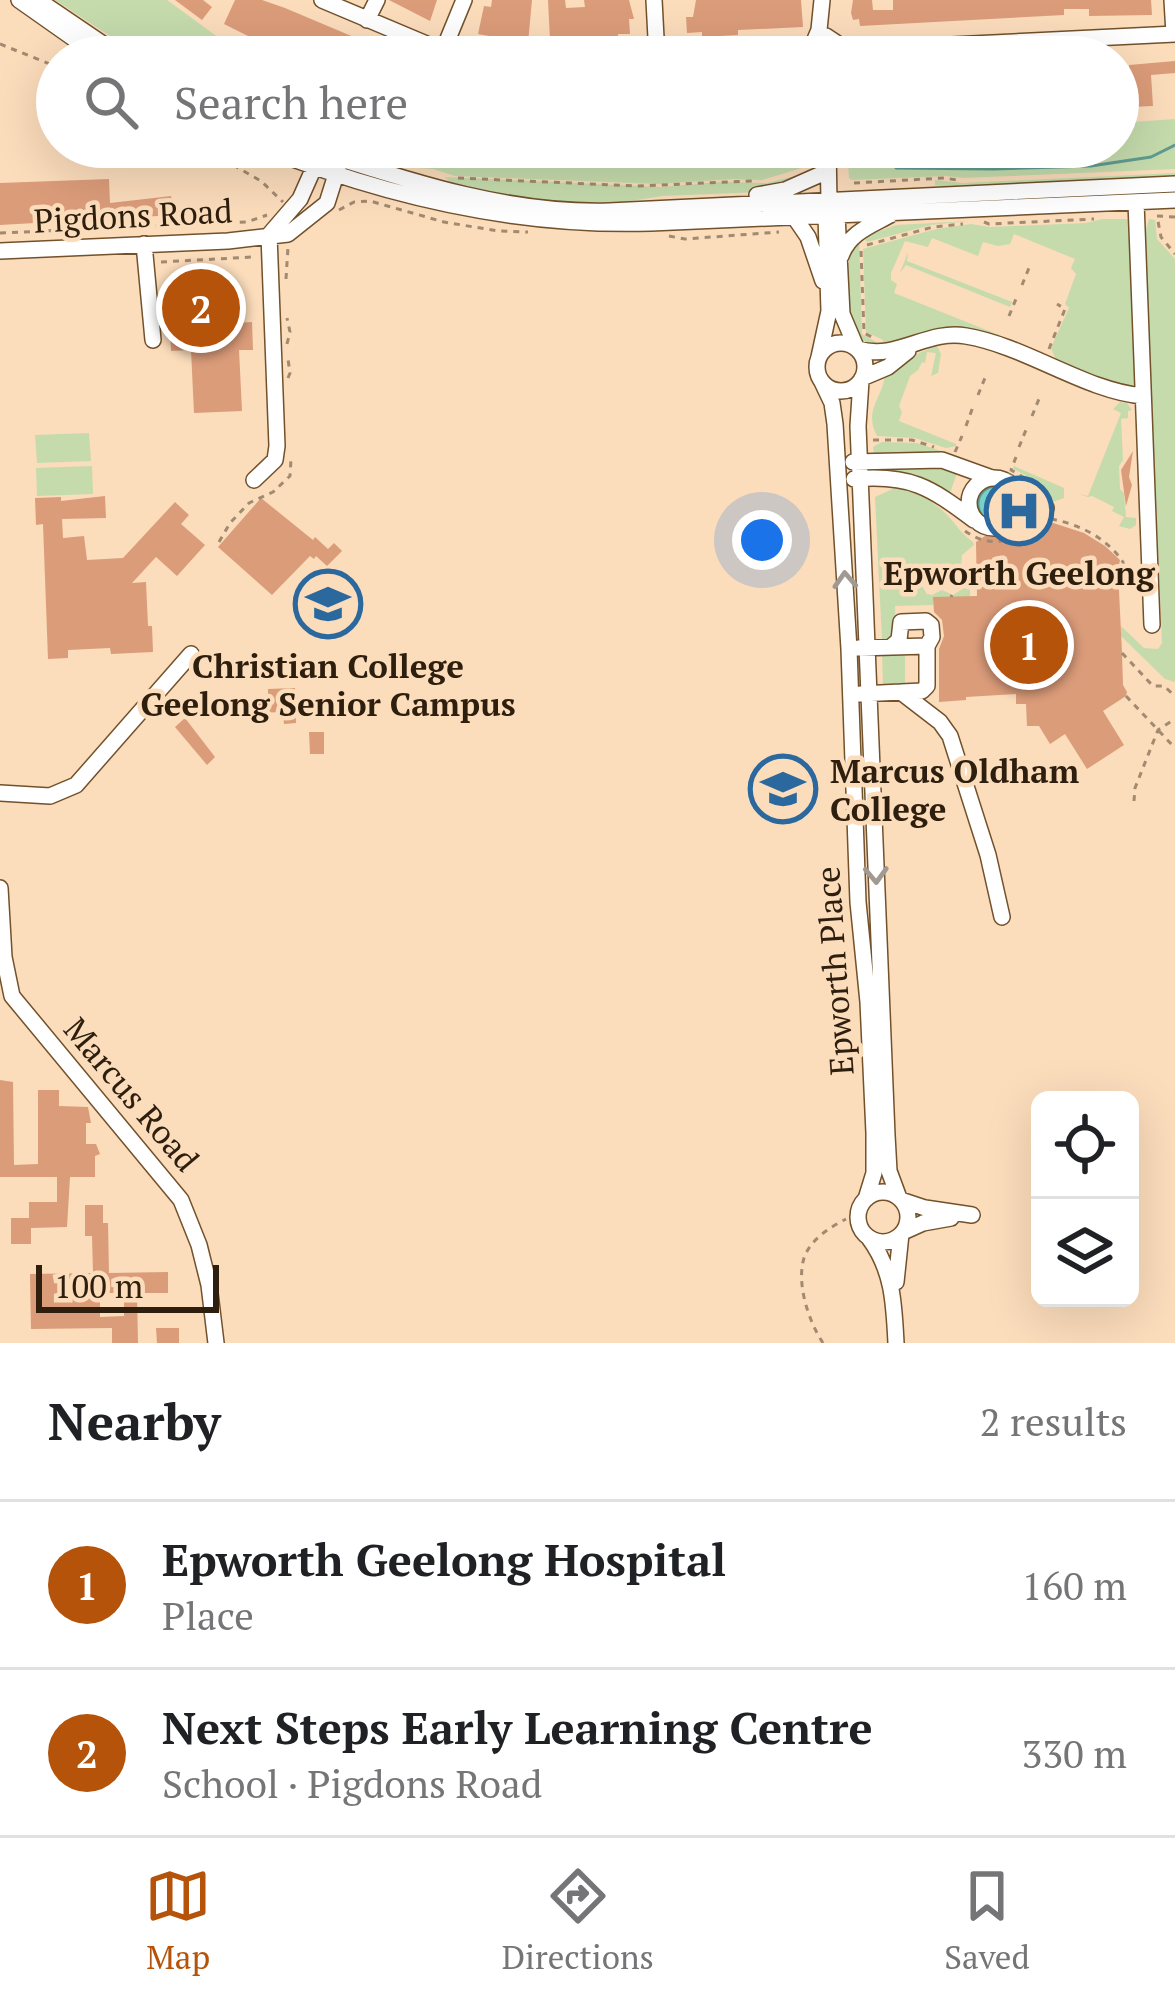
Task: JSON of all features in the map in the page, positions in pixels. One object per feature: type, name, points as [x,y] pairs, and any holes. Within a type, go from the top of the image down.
[{"type":"street","points":[[19,0],[70,36]]},
{"type":"street","points":[[38,0],[91,36]]},
{"type":"street","points":[[322,0],[406,36]]},
{"type":"street","points":[[368,20],[377,0]]},
{"type":"street","points":[[448,36],[464,0]]},
{"type":"street","points":[[654,0],[656,36]]},
{"type":"street","points":[[1133,36],[1174,34],[1172,0]]},
{"type":"street","points":[[822,3],[833,36]]},
{"type":"street","points":[[814,36],[822,3]]},
{"type":"street","name":"Pigdons Road","points":[[269,235],[294,208],[309,168]]},
{"type":"street","name":"Pigdons Road","points":[[0,251],[228,242],[288,234],[323,208],[338,168]]},
{"type":"street","points":[[340,168],[393,193],[453,206],[537,219],[627,224],[795,218],[831,211],[1175,184]]},
{"type":"street","points":[[343,168],[558,210],[892,213],[1175,200]]},
{"type":"street","points":[[609,211],[639,202],[767,194],[828,171],[830,307],[817,370],[822,382],[833,390],[854,387],[915,345]]},
{"type":"street","points":[[1136,202],[1152,625]]},
{"type":"street","points":[[831,211],[843,320],[865,363],[862,380]]},
{"type":"street","points":[[840,260],[850,239],[892,213]]},
{"type":"street","points":[[795,218],[812,247],[830,307]]},
{"type":"street","points":[[254,480],[275,460],[277,446],[269,235]]},
{"type":"street","points":[[144,244],[153,340]]},
{"type":"street","points":[[819,357],[837,343],[886,353],[937,336],[956,335],[1119,393],[1143,396]]},
{"type":"street","name":"Epworth Place","points":[[862,380],[858,412],[886,1135],[890,1172],[900,1199]]},
{"type":"street","name":"Epworth Place","points":[[822,382],[834,415],[849,649],[858,902],[874,1132],[874,1173],[866,1199]]},
{"type":"street","points":[[838,471],[942,460],[1014,487],[1019,511],[1001,528],[976,530],[913,482],[860,470]]},
{"type":"street","points":[[976,530],[970,498],[977,484],[992,478]]},
{"type":"street","points":[[850,695],[922,691],[927,686],[931,625],[901,622],[892,646]]},
{"type":"street","points":[[849,649],[928,646]]},
{"type":"street","points":[[0,794],[50,796],[76,785],[191,654]]},
{"type":"street","points":[[901,692],[940,722],[950,736],[988,855],[1002,917]]},
{"type":"street","name":"Marcus Road","points":[[0,888],[6,999],[181,1200],[200,1245],[216,1343]]},
{"type":"street","points":[[868,1237],[884,1242],[931,1221],[972,1216],[925,1208],[883,1192],[866,1199],[852,1219],[887,1269],[896,1343]]},
{"type":"street","points":[[894,1303],[908,1218],[900,1199]]},
{"type":"path","points":[[0,44],[36,59]]},
{"type":"path","points":[[0,233],[247,222],[287,206],[237,168]]},
{"type":"path","points":[[454,178],[636,186],[765,182]]},
{"type":"path","points":[[1175,217],[1154,216],[1161,237],[1175,254]]},
{"type":"path","points":[[881,342],[864,333],[861,247],[970,222],[1101,217]]},
{"type":"path","points":[[153,262],[264,256]]},
{"type":"path","points":[[1022,285],[1031,262]]},
{"type":"path","points":[[1009,316],[1018,294]]},
{"type":"path","points":[[1049,356],[1065,309],[1057,304]]},
{"type":"path","points":[[978,394],[987,373]]},
{"type":"path","points":[[1032,416],[1040,394]]},
{"type":"path","points":[[966,426],[974,404]]},
{"type":"path","points":[[1019,447],[1028,425]]},
{"type":"path","points":[[954,454],[962,436]]},
{"type":"path","points":[[1016,457],[1011,470],[1032,482],[1040,513],[1103,541],[1124,562],[1124,576]]},
{"type":"path","points":[[219,542],[249,503],[273,492],[290,476]]},
{"type":"path","points":[[975,545],[976,530]]},
{"type":"path","points":[[1122,653],[1153,686],[1164,686],[1175,696]]},
{"type":"path","points":[[1126,696],[1175,748]]},
{"type":"path","points":[[1134,801],[1158,730],[1175,719]]},
{"type":"path","points":[[823,1343],[807,1305],[802,1263],[818,1237],[852,1219]]},
{"type":"green space","points":[[55,0],[167,0],[216,36],[110,36]]},
{"type":"green space","points":[[1175,119],[1175,169],[849,178],[848,168],[1139,168],[1139,122]]},
{"type":"green space","points":[[416,168],[802,168],[762,180],[657,184],[455,176]]},
{"type":"green space","points":[[1175,173],[1175,178],[961,189],[935,185],[935,180],[962,183]]},
{"type":"green space","points":[[799,175],[800,179],[758,192],[663,196],[604,205],[535,201],[458,187],[444,177],[661,187],[767,183]]},
{"type":"green space","points":[[1127,219],[1131,226],[1137,382],[1131,387],[1056,360],[1051,348],[1069,308],[1065,304],[1076,274],[1071,268],[1075,259],[1014,234],[1010,244],[983,242],[978,256],[932,238],[928,247],[905,241],[891,273],[897,284],[894,293],[998,338],[948,327],[883,347],[883,340],[866,332],[863,249],[971,224],[990,227]]},
{"type":"green space","points":[[1149,219],[1155,220],[1157,239],[1175,259],[1175,682],[1165,679],[1121,636],[1121,626],[1144,648],[1158,649],[1162,643],[1145,233]]},
{"type":"green space","points":[[969,221],[931,225],[867,242],[863,237],[896,225]]},
{"type":"green space","points":[[859,239],[862,334],[878,343],[877,347],[859,337],[849,316],[847,273]]},
{"type":"green space","points":[[908,252],[907,261],[1012,302],[1010,307],[906,265],[900,273]]},
{"type":"green space","points":[[937,346],[941,354],[938,373],[931,376],[936,353],[927,352],[925,363],[910,376],[899,421],[956,446],[877,436],[873,411],[885,374]]},
{"type":"green space","points":[[1120,402],[1132,410],[1128,418],[1121,419],[1123,460],[1119,466],[1126,517],[1136,518],[1130,529],[1119,526],[1124,517],[1112,511],[1114,507],[1079,494],[1088,496],[1121,413],[1113,409]]},
{"type":"green space","points":[[89,433],[91,461],[37,463],[35,435]]},
{"type":"green space","points":[[882,442],[917,443],[953,455],[874,454],[873,447]]},
{"type":"green space","points":[[938,464],[958,470],[949,496],[906,475],[874,469]]},
{"type":"green space","points":[[92,466],[93,494],[37,496],[36,468]]},
{"type":"green space","points":[[1014,466],[1064,488],[1064,498],[1041,500],[1035,484]]},
{"type":"green space","points":[[897,487],[939,507],[974,545],[962,555],[958,571],[935,567],[927,579],[911,580],[932,595],[942,590],[953,595],[970,584],[970,597],[934,597],[933,605],[895,606],[893,641],[882,640],[875,497]]},
{"type":"green space","points":[[882,652],[905,654],[905,684],[883,686]]},
{"type":"water","points":[[996,486],[1009,491],[1014,504],[1009,517],[996,522],[983,517],[978,504],[983,491]]},
{"type":"building","points":[[175,0],[203,0],[212,7],[202,20]]},
{"type":"building","points":[[235,0],[262,0],[351,36],[248,36],[224,24]]},
{"type":"building","points":[[389,0],[437,0],[430,21]]},
{"type":"building","points":[[492,0],[532,0],[529,36],[478,34],[484,6],[491,7]]},
{"type":"building","points":[[548,0],[565,0],[566,8],[585,7],[584,0],[629,0],[634,19],[629,19],[630,34],[550,36]]},
{"type":"building","points":[[696,0],[801,0],[803,27],[702,36],[702,32],[687,33],[686,17],[693,17]]},
{"type":"building","points":[[853,0],[872,0],[873,10],[893,10],[893,0],[1151,0],[1152,15],[1089,16],[1089,9],[1064,9],[1064,15],[860,26],[851,13]]},
{"type":"building","points":[[1175,61],[1175,73],[1151,75],[1153,106],[1139,107],[1139,64]]},
{"type":"building","points":[[109,179],[110,203],[171,196],[175,215],[0,225],[0,183]]},
{"type":"building","points":[[252,322],[253,350],[239,350],[242,411],[194,413],[191,350],[171,351],[170,327]]},
{"type":"building","points":[[1133,451],[1132,485],[1126,506],[1121,470]]},
{"type":"building","points":[[105,496],[106,518],[62,519],[63,538],[84,536],[87,560],[123,558],[175,502],[189,515],[181,524],[205,545],[177,576],[156,557],[132,583],[146,582],[153,652],[68,650],[68,658],[48,659],[43,524],[36,525],[35,498],[61,497],[61,501]]},
{"type":"building","points":[[261,498],[313,540],[315,537],[328,549],[334,543],[342,551],[327,566],[310,556],[272,595],[218,547]]},
{"type":"building","points":[[1038,518],[1084,533],[1120,560],[1123,685],[1127,692],[1103,711],[1124,745],[1087,769],[1065,734],[1050,744],[1039,726],[1027,726],[1026,704],[1016,704],[1016,694],[939,702],[939,649],[944,636],[933,597],[977,596],[976,542],[1031,527]]},
{"type":"building","points":[[295,688],[296,723],[284,724],[283,712],[251,713],[251,699],[268,698],[268,689]]},
{"type":"building","points":[[185,718],[215,757],[207,765],[175,727]]},
{"type":"building","points":[[309,732],[324,732],[324,754],[310,754]]},
{"type":"building","points":[[0,1080],[13,1082],[14,1165],[38,1164],[38,1090],[59,1090],[59,1106],[88,1107],[91,1123],[86,1123],[86,1144],[96,1144],[100,1154],[95,1156],[95,1177],[70,1177],[67,1227],[31,1228],[31,1244],[11,1244],[11,1218],[29,1218],[29,1202],[57,1202],[57,1177],[0,1177]]},
{"type":"building","points":[[85,1205],[103,1205],[109,1273],[168,1272],[168,1293],[137,1293],[138,1343],[112,1343],[112,1328],[31,1329],[30,1274],[93,1273],[92,1236],[85,1236]],"holes":[[[100,1293],[124,1293],[124,1316],[100,1317]]]},
{"type":"building","points":[[156,1328],[179,1328],[179,1343],[157,1343]]},
{"type":"waterway","points":[[1139,159],[1175,145]]},
{"type":"waterway","points":[[896,168],[1026,168]]},
{"type":"place","name":"Next Steps Early Learning Centre","points":[[201,308]]},
{"type":"place","name":"Epworth Geelong","points":[[1019,511]]},
{"type":"place","name":"Christian College Geelong Senior Campus","points":[[328,604]]},
{"type":"place","name":"Epworth Geelong Hospital","points":[[1029,645]]},
{"type":"place","name":"Marcus Oldham College","points":[[783,789]]}]
